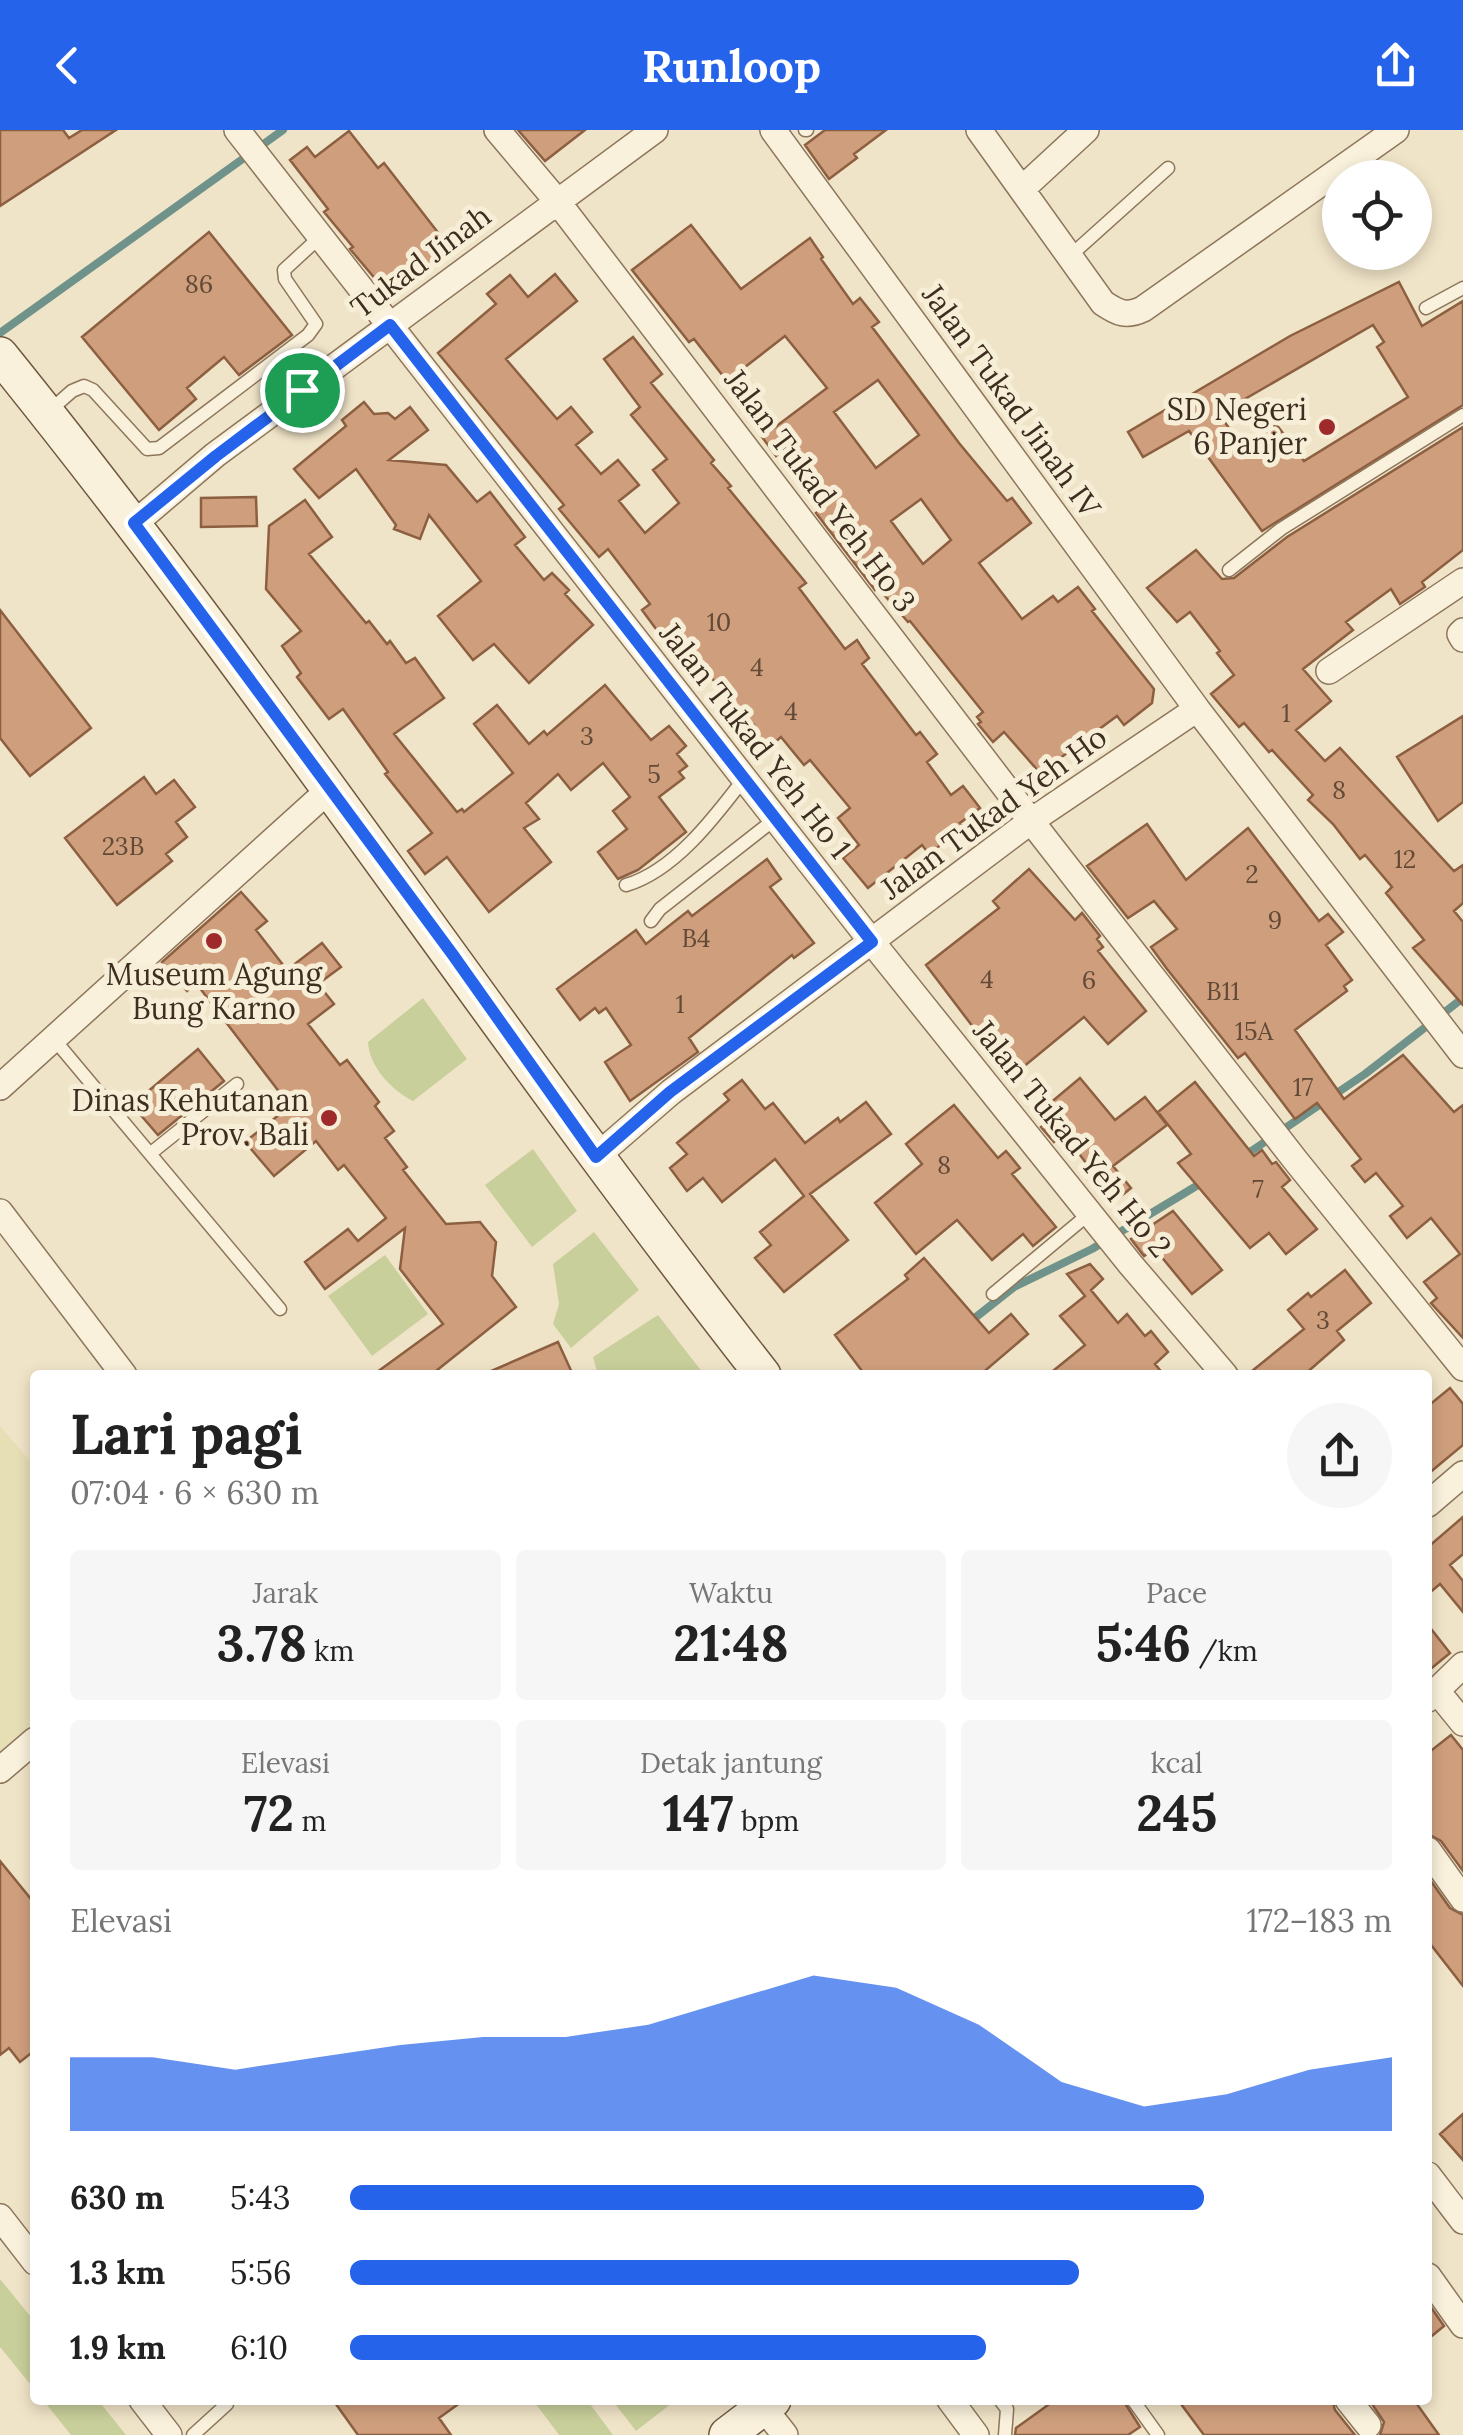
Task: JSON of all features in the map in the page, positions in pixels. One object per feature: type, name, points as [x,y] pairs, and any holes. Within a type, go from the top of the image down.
[{"type":"main road","points":[[8,364],[134,523],[596,1157],[759,1370]]},
{"type":"main road","points":[[727,2435],[765,2405]]},
{"type":"street","name":"Jalan Tukad Yeh Ho 1","points":[[237,130],[872,942]]},
{"type":"street","name":"Jalan Tukad Yeh Ho 3","points":[[497,130],[1296,1162],[1463,1368]]},
{"type":"street","name":"Tukad Jinah","points":[[134,523],[216,456],[655,130]]},
{"type":"street","name":"Jalan Tukad Jinah IV","points":[[773,130],[1197,710],[1458,1048]]},
{"type":"street","points":[[978,130],[1103,303],[1118,313],[1130,315],[1396,130]]},
{"type":"street","points":[[1022,189],[1086,130]]},
{"type":"street","points":[[1329,671],[1463,581]]},
{"type":"street","points":[[1463,631],[1463,639]]},
{"type":"street","name":"Jalan Tukad Yeh Ho","points":[[596,1157],[670,1092],[1031,821],[1197,710]]},
{"type":"street","points":[[0,1087],[330,790]]},
{"type":"street","name":"Jalan Tukad Yeh Ho 2","points":[[872,942],[1221,1370]]},
{"type":"street","points":[[0,1212],[120,1370]]},
{"type":"street","points":[[1432,1501],[1463,1474]]},
{"type":"street","points":[[1463,1665],[1432,1695],[1463,1723]]},
{"type":"street","points":[[0,1770],[30,1744]]},
{"type":"street","points":[[1432,1856],[1463,1899]]},
{"type":"street","points":[[1432,2180],[1463,2221]]},
{"type":"street","points":[[0,2217],[30,2256]]},
{"type":"street","points":[[1432,2282],[1463,2325]]},
{"type":"street","points":[[146,2405],[170,2435]]},
{"type":"street","points":[[769,2405],[785,2435]]},
{"type":"street","points":[[954,2405],[976,2435]]},
{"type":"street","points":[[1352,2405],[1368,2426]]},
{"type":"lane","points":[[1070,256],[1168,168]]},
{"type":"lane","points":[[47,414],[72,391],[84,386],[93,390],[136,441],[147,449],[158,448],[308,335],[316,324],[285,279],[284,270],[321,236]]},
{"type":"lane","points":[[1426,308],[1463,288]]},
{"type":"lane","points":[[1230,570],[1281,529],[1463,415]]},
{"type":"lane","points":[[626,885],[646,879],[694,838],[743,780]]},
{"type":"lane","points":[[651,921],[660,909],[774,819]]},
{"type":"lane","points":[[53,1038],[280,1309]]},
{"type":"lane","points":[[151,1153],[236,1084]]},
{"type":"lane","points":[[992,1294],[1094,1218]]},
{"type":"lane","points":[[193,2435],[226,2405]]},
{"type":"lane","points":[[1004,2405],[1005,2435]]},
{"type":"lane","points":[[1137,2405],[1158,2435]]},
{"type":"shaded area","points":[[0,1426],[30,1461],[30,1725],[0,1751]]},
{"type":"green space","points":[[423,998],[467,1059],[413,1101],[383,1076],[372,1060],[368,1042]]},
{"type":"green space","points":[[533,1149],[577,1211],[532,1247],[485,1185]]},
{"type":"green space","points":[[594,1232],[639,1290],[571,1348],[553,1324],[559,1304],[553,1264]]},
{"type":"green space","points":[[385,1255],[428,1314],[372,1356],[328,1296]]},
{"type":"green space","points":[[658,1315],[701,1370],[597,1370],[593,1357]]},
{"type":"green space","points":[[0,2279],[30,2316],[30,2384],[0,2347]]},
{"type":"green space","points":[[47,2405],[102,2405],[126,2435],[71,2435]]},
{"type":"green space","points":[[537,2405],[591,2405],[613,2435],[559,2435]]},
{"type":"green space","points":[[616,2405],[670,2405],[636,2431]]},
{"type":"building","points":[[0,130],[63,130],[69,138],[82,130],[116,130],[0,206]]},
{"type":"building","points":[[518,130],[585,130],[545,161]]},
{"type":"building","points":[[825,130],[886,130],[829,179],[805,145]]},
{"type":"building","points":[[349,131],[378,168],[384,163],[450,248],[389,295],[350,249],[353,247],[324,212],[328,209],[290,160],[307,147],[315,157]]},
{"type":"building","points":[[691,225],[741,289],[810,238],[853,304],[860,298],[879,322],[872,327],[959,443],[1007,501],[1012,498],[1031,523],[979,563],[1022,619],[1053,596],[1058,602],[1078,587],[1095,609],[1092,611],[1154,689],[1152,703],[1124,725],[1117,716],[1040,773],[1004,732],[993,742],[978,724],[981,722],[977,717],[983,712],[910,621],[878,588],[875,590],[816,513],[829,503],[786,448],[776,456],[762,437],[827,388],[785,336],[727,381],[694,339],[689,342],[632,270]],"holes":[[[878,380],[919,435],[876,468],[834,412]],[[921,499],[951,540],[923,564],[891,521]]]},
{"type":"building","points":[[209,232],[292,335],[239,375],[224,357],[187,388],[196,399],[159,430],[82,337]]},
{"type":"building","points":[[555,274],[577,301],[506,359],[557,419],[571,407],[592,432],[576,445],[601,474],[618,460],[639,485],[619,501],[645,533],[679,503],[653,470],[667,459],[631,415],[640,407],[604,359],[633,337],[662,374],[651,383],[714,460],[711,463],[731,486],[728,488],[806,583],[799,588],[845,649],[857,640],[869,658],[862,664],[916,735],[920,732],[937,754],[927,762],[951,795],[963,786],[980,808],[960,823],[964,827],[929,854],[922,845],[868,888],[843,858],[859,845],[838,818],[850,808],[810,760],[804,765],[781,737],[767,749],[750,729],[755,726],[685,649],[676,656],[642,610],[650,604],[608,549],[599,557],[559,509],[564,505],[438,353],[496,304],[487,294],[510,275],[528,297]]},
{"type":"building","points":[[1399,282],[1422,326],[1463,301],[1463,405],[1262,531],[1189,431],[1143,457],[1128,432],[1290,336]],"holes":[[[1373,325],[1384,342],[1377,347],[1408,397],[1304,461],[1276,424],[1243,448],[1219,414]]]},
{"type":"building","points":[[364,402],[374,414],[388,413],[395,419],[410,407],[428,430],[389,460],[446,465],[477,502],[490,492],[525,537],[515,545],[544,580],[552,573],[569,590],[565,594],[593,625],[529,683],[494,644],[473,660],[438,616],[481,581],[429,515],[420,539],[394,529],[396,525],[356,469],[319,498],[294,469],[346,426],[342,420]]},
{"type":"building","points":[[1463,427],[1463,550],[1422,582],[1425,587],[1400,604],[1391,589],[1346,622],[1353,630],[1303,669],[1331,701],[1296,730],[1325,761],[1340,748],[1454,871],[1463,865],[1463,903],[1454,911],[1463,922],[1463,1005],[1413,948],[1424,940],[1386,893],[1392,887],[1365,855],[1360,859],[1308,800],[1313,795],[1272,750],[1269,752],[1244,723],[1239,727],[1211,694],[1234,675],[1217,653],[1220,651],[1190,612],[1177,622],[1147,588],[1196,550],[1222,579],[1234,578],[1287,537]]},
{"type":"building","points":[[256,497],[257,526],[201,527],[201,498]]},
{"type":"building","points":[[305,500],[332,537],[309,554],[366,623],[369,621],[387,644],[390,641],[406,663],[415,658],[444,698],[394,734],[457,812],[464,812],[513,773],[474,724],[497,705],[529,744],[544,731],[547,735],[605,685],[651,740],[669,726],[686,746],[677,754],[687,766],[679,772],[684,778],[659,797],[686,832],[638,870],[618,879],[598,852],[627,829],[613,811],[630,797],[603,763],[571,790],[558,774],[526,803],[539,819],[524,828],[551,862],[489,912],[447,857],[425,874],[408,851],[432,833],[385,774],[388,772],[343,709],[329,719],[297,677],[301,673],[282,646],[301,631],[266,589],[269,526]]},
{"type":"building","points":[[0,610],[91,728],[30,776],[0,738]]},
{"type":"building","points":[[1463,716],[1463,802],[1438,821],[1397,757]]},
{"type":"building","points":[[144,777],[156,794],[174,780],[195,807],[176,822],[187,837],[166,854],[172,861],[117,905],[65,838]]},
{"type":"building","points":[[1147,824],[1186,880],[1248,828],[1319,921],[1328,914],[1343,932],[1326,945],[1352,980],[1344,986],[1347,991],[1295,1030],[1344,1099],[1403,1055],[1454,1112],[1463,1105],[1463,1338],[1431,1303],[1437,1298],[1424,1282],[1460,1254],[1431,1218],[1407,1238],[1390,1216],[1403,1206],[1376,1173],[1365,1182],[1352,1166],[1361,1159],[1317,1103],[1295,1119],[1245,1053],[1238,1058],[1167,969],[1151,947],[1177,929],[1154,901],[1128,918],[1087,866]]},
{"type":"building","points":[[767,859],[781,879],[770,887],[814,943],[794,958],[792,955],[689,1038],[698,1052],[630,1101],[605,1062],[631,1045],[606,1008],[599,1013],[595,1008],[580,1020],[557,989],[636,930],[646,944],[688,911],[692,916]]},
{"type":"building","points":[[1029,869],[1075,920],[1082,913],[1100,936],[1097,939],[1103,947],[1098,951],[1146,1011],[1108,1044],[1084,1017],[1011,1077],[926,965],[999,908],[993,901]]},
{"type":"building","points":[[241,892],[267,921],[256,930],[287,970],[322,943],[341,967],[318,984],[334,1004],[308,1024],[340,1065],[347,1060],[379,1102],[375,1106],[394,1131],[385,1138],[407,1167],[403,1170],[446,1224],[480,1222],[496,1242],[492,1276],[516,1307],[437,1370],[380,1370],[443,1324],[400,1269],[405,1228],[325,1289],[305,1262],[348,1229],[358,1241],[386,1218],[344,1165],[338,1170],[316,1141],[274,1176],[245,1142],[290,1106],[196,983],[187,991],[162,962]]},
{"type":"building","points":[[198,1049],[224,1081],[158,1135],[132,1105]]},
{"type":"building","points":[[1080,1078],[1115,1120],[1145,1097],[1167,1125],[1113,1166],[1131,1188],[1115,1201],[1064,1134],[1054,1142],[1041,1127],[1050,1119],[1042,1110]]},
{"type":"building","points":[[742,1080],[765,1109],[773,1103],[805,1143],[866,1102],[891,1134],[810,1194],[848,1240],[784,1292],[755,1258],[771,1245],[760,1232],[804,1196],[775,1159],[722,1202],[703,1178],[687,1191],[670,1168],[687,1154],[677,1143],[729,1100],[724,1094]]},
{"type":"building","points":[[1195,1082],[1254,1156],[1262,1150],[1272,1164],[1276,1162],[1290,1180],[1282,1187],[1317,1229],[1286,1254],[1269,1233],[1250,1248],[1178,1163],[1191,1154],[1158,1112]]},
{"type":"building","points":[[954,1105],[998,1158],[1006,1151],[1020,1168],[1012,1174],[1056,1227],[1033,1246],[1023,1234],[992,1260],[957,1220],[916,1254],[875,1203],[922,1164],[906,1144]]},
{"type":"building","points":[[1173,1211],[1222,1270],[1192,1294],[1155,1249],[1144,1256],[1131,1239]]},
{"type":"building","points":[[924,1258],[989,1333],[1011,1314],[1028,1334],[986,1370],[861,1370],[835,1335],[908,1279],[905,1275]]},
{"type":"building","points":[[1090,1264],[1103,1279],[1091,1290],[1118,1323],[1127,1314],[1145,1336],[1151,1331],[1168,1352],[1155,1364],[1160,1370],[1054,1370],[1085,1345],[1060,1316],[1085,1296],[1067,1274]]},
{"type":"building","points":[[1345,1270],[1371,1303],[1337,1331],[1344,1340],[1310,1370],[1253,1370],[1304,1329],[1288,1310],[1308,1293],[1311,1297]]},
{"type":"building","points":[[558,1342],[571,1370],[494,1370]]},
{"type":"building","points":[[1450,1388],[1463,1404],[1463,1445],[1432,1471],[1432,1403]]},
{"type":"building","points":[[1463,1517],[1463,1554],[1450,1565],[1463,1581],[1463,1612],[1440,1584],[1432,1591],[1432,1544]]},
{"type":"building","points":[[1432,1630],[1450,1653],[1432,1668]]},
{"type":"building","points":[[1451,1735],[1463,1750],[1463,1871],[1441,1841],[1432,1836],[1432,1750]]},
{"type":"building","points":[[0,1861],[30,1898],[30,2054],[20,2062],[9,2048],[0,2055]]},
{"type":"building","points":[[1432,1883],[1450,1908],[1463,1915],[1463,1986],[1432,1946]]},
{"type":"building","points":[[1463,2114],[1463,2160],[1440,2134]]},
{"type":"building","points":[[1432,2309],[1444,2326],[1432,2336]]},
{"type":"building","points":[[337,2405],[457,2405],[439,2418],[451,2435],[358,2435]]},
{"type":"building","points":[[1048,2405],[1126,2405],[1140,2427],[1128,2435],[1015,2435],[1016,2428]]},
{"type":"building","points":[[1182,2405],[1334,2405],[1355,2435],[1204,2435]]},
{"type":"building","points":[[1373,2405],[1418,2405],[1439,2435],[1380,2435],[1384,2422]]},
{"type":"waterway","points":[[0,333],[283,130]]},
{"type":"waterway","points":[[1244,1156],[1365,1074],[1463,998]]},
{"type":"waterway","points":[[971,1321],[1014,1287],[1092,1249],[1203,1182]]},
{"type":"place","name":"SD Negeri 6 Panjer","points":[[1327,427]]},
{"type":"place","name":"Museum Agung Bung Karno","points":[[214,941]]},
{"type":"place","name":"Dinas Kehutanan Prov. Bali","points":[[329,1118]]},
{"type":"route","points":[[390,325],[872,942],[670,1092],[596,1157],[453,955],[134,523],[302,390],[390,325]]}]
